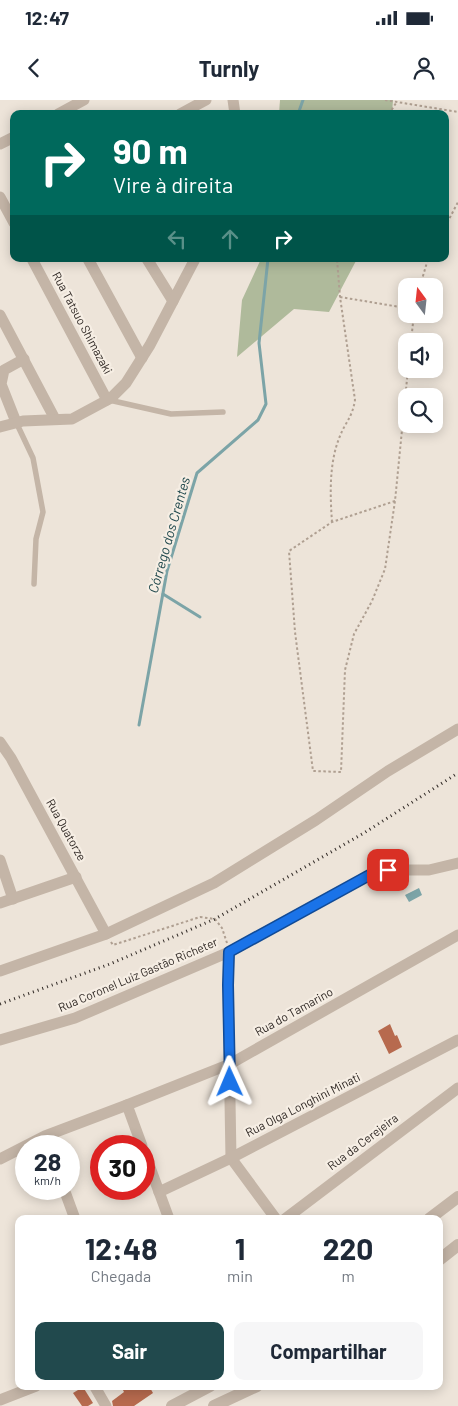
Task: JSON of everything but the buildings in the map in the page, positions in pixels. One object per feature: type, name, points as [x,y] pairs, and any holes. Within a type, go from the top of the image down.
[{"type":"street","points":[[65,110],[84,100]]},
{"type":"street","points":[[187,110],[206,100]]},
{"type":"street","name":"Rua Tatsuo Shimazaki","points":[[34,262],[107,400]]},
{"type":"street","points":[[90,262],[142,358]]},
{"type":"street","points":[[149,262],[173,301]]},
{"type":"street","points":[[0,427],[16,422],[55,419],[72,420],[107,400],[126,383],[142,358],[193,262]]},
{"type":"street","points":[[1,318],[55,419]]},
{"type":"street","points":[[16,422],[2,384],[4,370],[24,359]]},
{"type":"street","points":[[0,971],[106,934],[214,883],[316,820],[388,771],[458,729]]},
{"type":"street","name":"Rua Quatorze","points":[[0,742],[11,758],[106,934]]},
{"type":"street","points":[[0,860],[13,899]]},
{"type":"street","name":"Rua Coronel Luiz Gastão Richeter","points":[[0,1040],[75,1018],[229,952],[375,872],[388,870],[429,870],[458,864]]},
{"type":"street","points":[[0,903],[76,877]]},
{"type":"street","name":"Rua do Tamarino","points":[[60,1135],[127,1105],[230,1064],[458,935]]},
{"type":"street","points":[[229,952],[231,1158],[273,1215]]},
{"type":"street","name":"Rua Olga Longhini Minati","points":[[158,1192],[231,1158],[458,1040]]},
{"type":"street","name":"Rua da Cerejeira","points":[[290,1215],[458,1088]]},
{"type":"street","points":[[127,1105],[138,1135]]},
{"type":"street","name":"Rua do Tamarino","points":[[0,1159],[15,1153]]},
{"type":"street","points":[[155,1183],[167,1215]]},
{"type":"street","points":[[435,1215],[458,1197]]},
{"type":"street","points":[[68,1200],[74,1215]]},
{"type":"street","points":[[443,1257],[458,1245]]},
{"type":"street","points":[[0,1400],[26,1390]]},
{"type":"street","points":[[97,1390],[106,1406]]},
{"type":"street","points":[[172,1406],[202,1390]]},
{"type":"street","points":[[214,1406],[248,1390]]},
{"type":"lane","points":[[107,400],[171,414],[223,412]]},
{"type":"lane","points":[[16,422],[33,458],[43,512],[36,539],[34,584]]},
{"type":"path","points":[[385,100],[446,110]]},
{"type":"path","points":[[391,110],[396,102]]},
{"type":"path","points":[[449,219],[458,202]]},
{"type":"path","points":[[332,522],[330,494],[334,460],[340,436],[353,414],[355,400],[340,297],[337,262]]},
{"type":"path","points":[[422,278],[427,262]]},
{"type":"path","points":[[340,297],[398,307]]},
{"type":"path","points":[[395,501],[332,522],[289,551],[295,632],[314,771],[341,772],[346,670],[354,634],[372,601],[385,570],[395,501],[407,378]]},
{"type":"path","points":[[106,934],[113,945],[200,917],[215,919],[222,928],[229,952]]},
{"type":"green space","points":[[280,100],[393,100],[392,110],[279,110]]},
{"type":"green space","points":[[260,262],[355,262],[329,312],[294,309],[237,357],[242,300]]},
{"type":"water","points":[[419,888],[422,895],[409,902],[405,895]]},
{"type":"waterway","name":"Córrego dos Crentes","points":[[299,110],[303,100]]},
{"type":"waterway","name":"Córrego dos Crentes","points":[[139,725],[167,571],[197,473],[258,420],[266,404],[259,343],[268,262]]},
{"type":"waterway","points":[[163,594],[200,617]]},
{"type":"railway","points":[[0,1004],[110,964],[215,919],[364,833],[458,773]]},
{"type":"route","points":[[230,1082],[229,952],[375,872],[388,870]]}]
